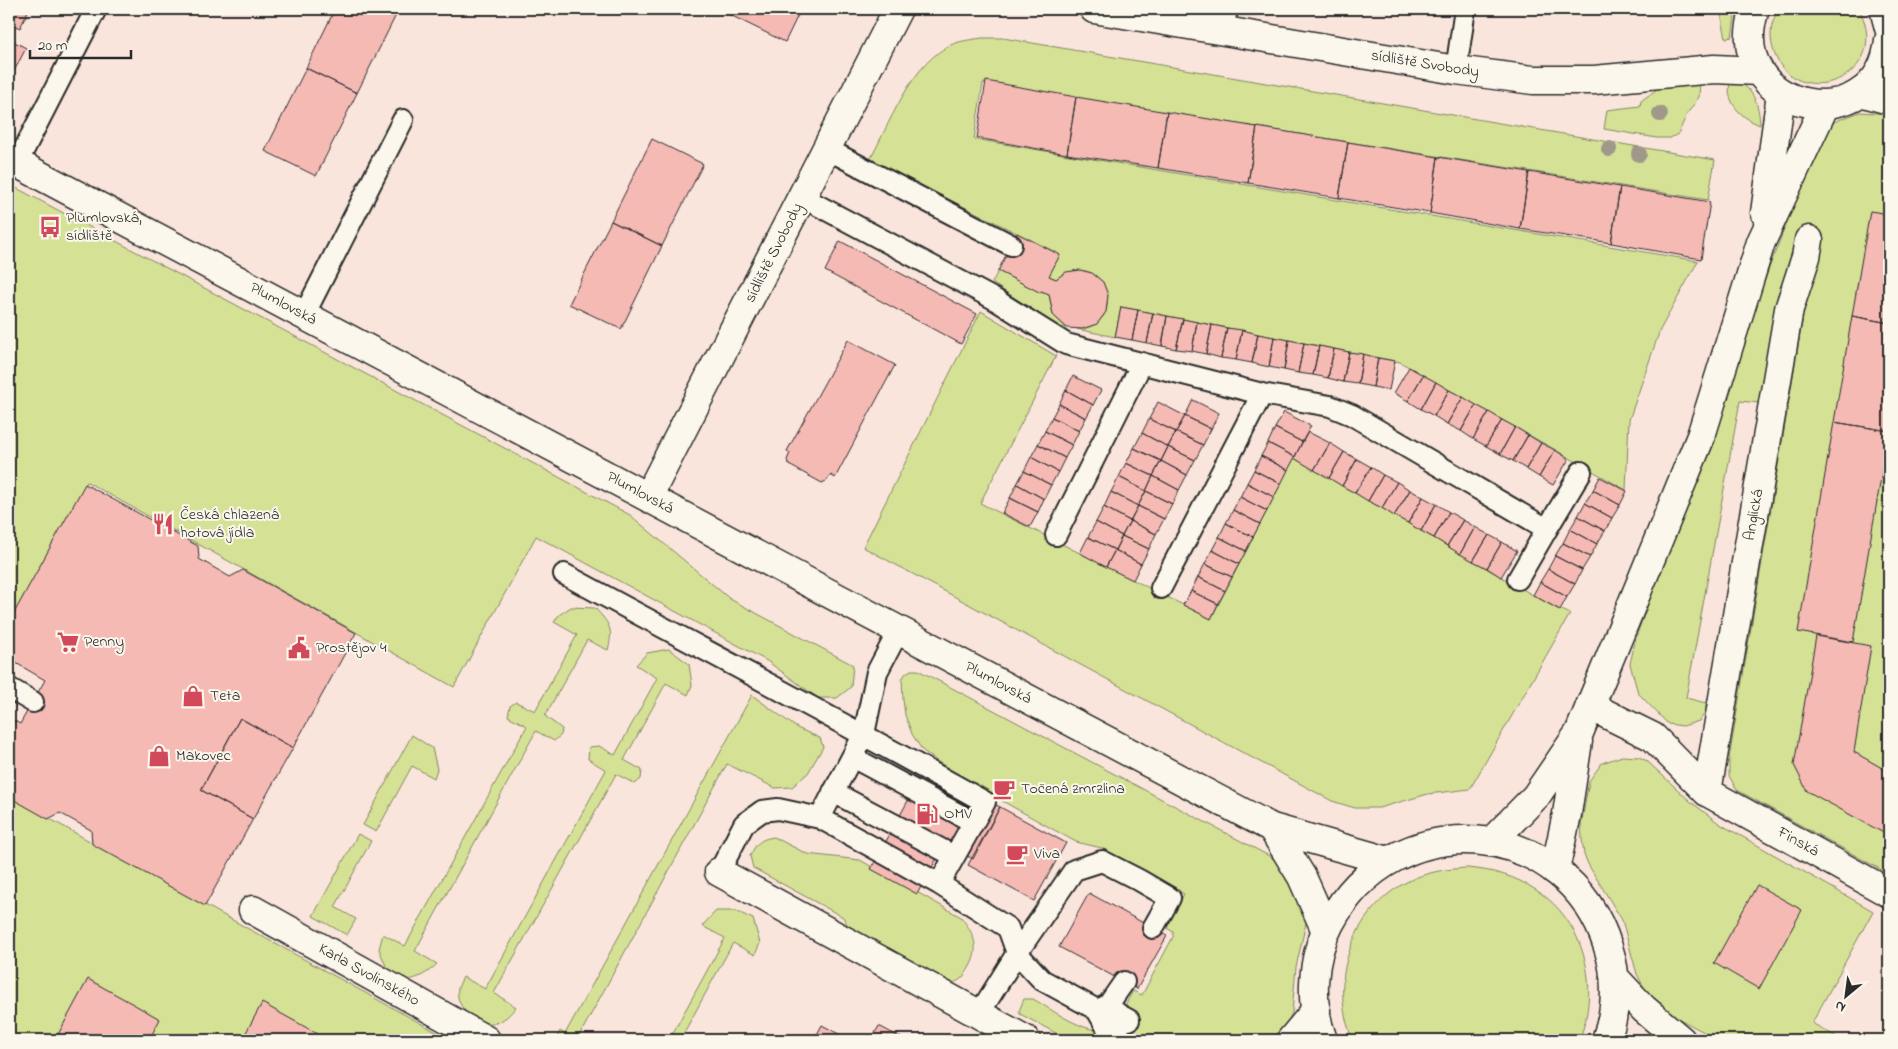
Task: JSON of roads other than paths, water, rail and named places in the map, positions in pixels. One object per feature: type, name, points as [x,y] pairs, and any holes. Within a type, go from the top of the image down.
[{"type":"street","name":"sídliště Svobody","points":[[648,497],[898,9]]},
{"type":"street","name":"sídliště Svobody","points":[[1094,9],[1225,20],[1456,70],[1533,80],[1594,80],[1714,69],[1759,71]]},
{"type":"street","points":[[1755,9],[1751,26],[1750,44],[1759,71],[1781,93],[1802,103],[1825,105],[1844,100],[1861,92],[1869,85],[1882,68],[1886,58],[1888,21]]},
{"type":"street","points":[[1861,92],[1889,100]]},
{"type":"street","points":[[1761,242],[1781,93]]},
{"type":"street","points":[[1491,842],[1536,796],[1579,733],[1701,436],[1761,242],[1825,105]]},
{"type":"street","name":"Plumlovská","points":[[13,161],[1272,828],[1388,860]]},
{"type":"street","name":"Anglická","points":[[1707,792],[1789,309],[1806,257],[1809,240]]},
{"type":"street","name":"Finská","points":[[1590,706],[1652,736],[1707,792],[1889,893]]},
{"type":"street","points":[[1554,870],[1567,814],[1579,733]]},
{"type":"street","points":[[1272,828],[1302,877],[1326,931]]},
{"type":"street","points":[[1323,1040],[1316,1010],[1314,982],[1318,955],[1326,931],[1338,908],[1352,890],[1388,860],[1420,846],[1455,840],[1491,842],[1535,857],[1554,870],[1580,894],[1596,918],[1612,957],[1615,978],[1613,1014],[1606,1040]]},
{"type":"street","points":[[719,872],[1026,1040]]},
{"type":"street","name":"Karla Svolinského","points":[[253,910],[486,1040]]},
{"type":"street","points":[[1615,978],[1644,1009],[1681,1040]]},
{"type":"street","points":[[1291,1040],[1316,1010]]},
{"type":"lane","points":[[13,161],[96,9]]},
{"type":"lane","points":[[1456,70],[1466,9]]},
{"type":"lane","points":[[304,315],[403,120]]},
{"type":"lane","points":[[827,149],[1011,246]]},
{"type":"lane","points":[[802,197],[994,299],[1066,344],[1262,394],[1330,406],[1352,415],[1547,529]]},
{"type":"lane","points":[[1056,535],[1142,363]]},
{"type":"lane","points":[[1162,588],[1262,394]]},
{"type":"lane","points":[[1518,579],[1581,472]]},
{"type":"lane","points":[[564,574],[722,660],[864,734],[985,802],[940,884]]},
{"type":"lane","points":[[820,818],[864,734],[877,672],[898,630]]},
{"type":"lane","points":[[9,688],[33,702]]},
{"type":"lane","points":[[852,756],[973,822]]},
{"type":"lane","points":[[833,792],[954,856]]},
{"type":"lane","points":[[719,872],[744,824],[762,811],[778,809],[820,818],[940,884],[1008,928],[1017,953],[1042,980],[1118,1014],[1125,1028]]},
{"type":"lane","points":[[979,1014],[1017,953],[1074,870],[1102,861],[1170,898],[1153,928]]},
{"type":"lane","points":[[1102,1008],[1124,982]]},
{"type":"place","name":"Plumlovská, sídliště","points":[[50,227]]},
{"type":"place","name":"Česká chlazená hotová jídla","points":[[163,524]]},
{"type":"place","name":"Penny","points":[[68,642]]},
{"type":"place","name":"Prostějov 4","points":[[299,648]]},
{"type":"place","name":"Teta","points":[[193,696]]},
{"type":"place","name":"Makovec","points":[[159,756]]},
{"type":"place","name":"Točená zmrzlina","points":[[1004,789]]},
{"type":"place","name":"OMV","points":[[927,814]]},
{"type":"place","name":"Viva","points":[[1017,854]]}]
